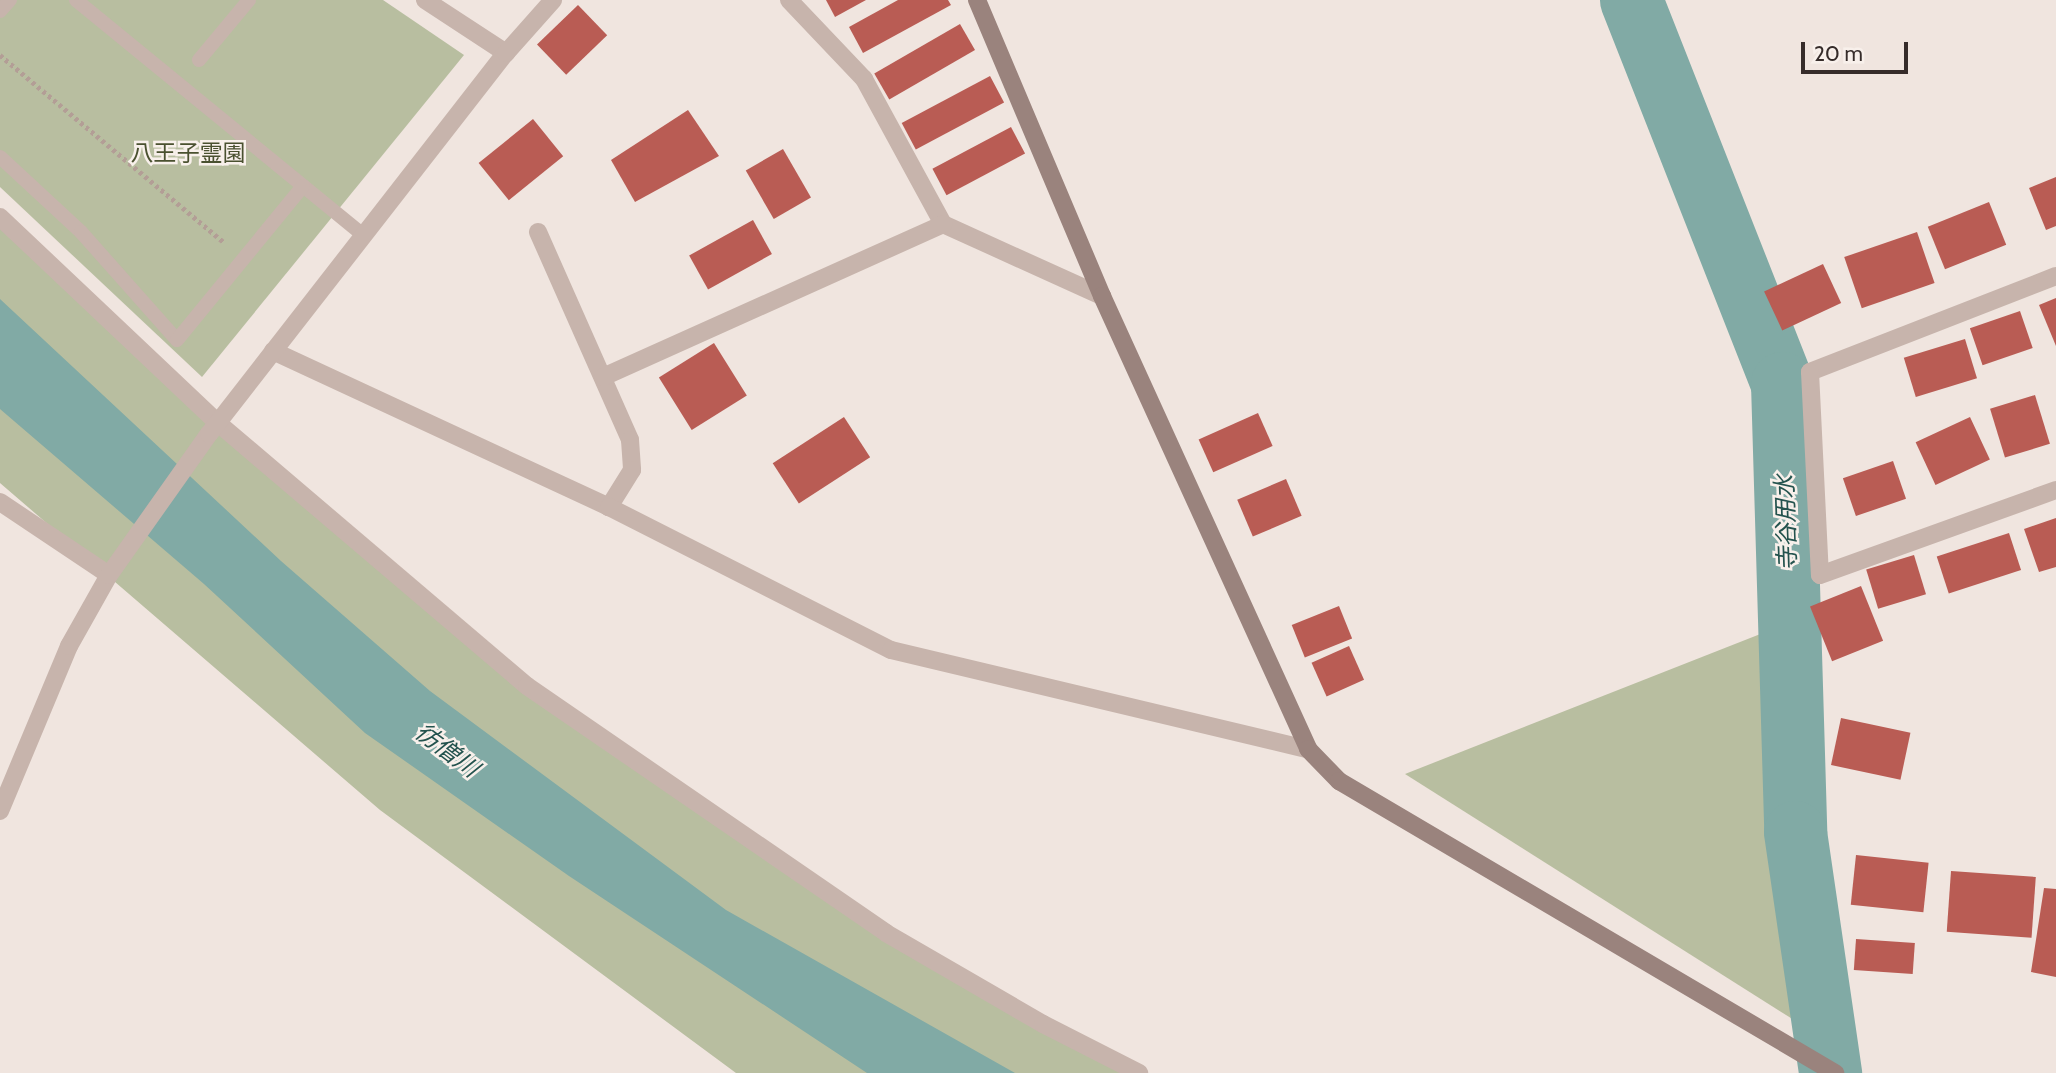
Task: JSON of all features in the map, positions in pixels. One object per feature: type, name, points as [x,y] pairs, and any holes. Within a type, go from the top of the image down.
[{"type":"street","points":[[425,0],[506,53]]},
{"type":"street","points":[[0,811],[69,646],[109,575],[213,429],[273,351],[506,53],[553,0]]},
{"type":"street","points":[[789,0],[864,79],[943,223],[1102,296]]},
{"type":"street","points":[[977,0],[1102,296],[1308,749],[1339,781],[1835,1073]]},
{"type":"street","points":[[0,217],[213,429],[527,686],[886,933],[1043,1024],[1139,1073]]},
{"type":"street","points":[[603,377],[943,223]]},
{"type":"street","points":[[538,232],[630,440],[632,470],[609,507]]},
{"type":"street","points":[[2056,275],[1810,372],[1820,575],[2056,490]]},
{"type":"street","points":[[273,351],[609,507],[891,650],[1308,749]]},
{"type":"street","points":[[0,502],[109,575]]},
{"type":"lane","points":[[0,11],[10,0]]},
{"type":"lane","points":[[76,0],[363,235]]},
{"type":"lane","points":[[199,60],[249,0]]},
{"type":"lane","points":[[0,157],[81,232],[177,340],[303,186]]},
{"type":"path","points":[[0,55],[244,258]]},
{"type":"green space","name":"八王子霊園","points":[[0,0],[383,0],[464,55],[202,377],[0,187]]},
{"type":"green space","points":[[0,211],[113,334],[470,638],[886,933],[1130,1073],[736,1073],[380,810],[0,483]]},
{"type":"green space","points":[[1768,631],[1794,1020],[1405,774]]},
{"type":"water","name":"彷僧川","points":[[0,299],[281,561],[430,691],[726,910],[1015,1073],[867,1073],[569,876],[365,733],[204,584],[0,409]]},
{"type":"building","points":[[826,0],[866,0],[835,17]]},
{"type":"building","points":[[898,0],[948,0],[951,5],[863,53],[849,27]]},
{"type":"building","points":[[578,5],[607,35],[566,75],[537,45]]},
{"type":"building","points":[[960,24],[975,50],[889,99],[874,74]]},
{"type":"building","points":[[990,76],[1004,102],[916,149],[902,123]]},
{"type":"building","points":[[688,110],[719,156],[635,202],[611,160]]},
{"type":"building","points":[[533,119],[563,156],[509,200],[479,163]]},
{"type":"building","points":[[1011,127],[1025,153],[947,195],[932,169]]},
{"type":"building","points":[[783,149],[811,197],[774,219],[746,170]]},
{"type":"building","points":[[2056,177],[2056,226],[2046,230],[2029,188]]},
{"type":"building","points":[[1989,202],[2006,245],[1945,269],[1928,227]]},
{"type":"building","points":[[753,220],[772,254],[708,290],[689,255]]},
{"type":"building","points":[[1917,232],[1935,283],[1862,308],[1844,257]]},
{"type":"building","points":[[1823,264],[1841,303],[1782,330],[1764,291]]},
{"type":"building","points":[[2056,298],[2056,346],[2039,305]]},
{"type":"building","points":[[2020,311],[2033,348],[1983,365],[1970,328]]},
{"type":"building","points":[[1965,339],[1977,378],[1916,397],[1904,358]]},
{"type":"building","points":[[714,343],[747,396],[692,430],[659,377]]},
{"type":"building","points":[[2035,395],[2050,444],[2005,458],[1990,409]]},
{"type":"building","points":[[1258,413],[1273,446],[1213,472],[1199,439]]},
{"type":"building","points":[[844,417],[870,457],[799,504],[773,463]]},
{"type":"building","points":[[1970,417],[1990,460],[1935,485],[1916,442]]},
{"type":"building","points":[[1893,461],[1906,499],[1856,516],[1843,478]]},
{"type":"building","points":[[1286,479],[1302,516],[1253,537],[1237,500]]},
{"type":"building","points":[[2056,518],[2056,567],[2039,572],[2024,529]]},
{"type":"building","points":[[2009,533],[2021,570],[1949,594],[1937,556]]},
{"type":"building","points":[[1914,555],[1926,594],[1878,609],[1866,570]]},
{"type":"building","points":[[1861,586],[1883,641],[1832,661],[1810,607]]},
{"type":"building","points":[[1339,606],[1352,638],[1305,658],[1292,625]]},
{"type":"building","points":[[1349,646],[1364,680],[1327,696],[1312,663]]},
{"type":"building","points":[[1841,718],[1910,733],[1900,780],[1831,765]]},
{"type":"building","points":[[1856,855],[1929,863],[1923,912],[1851,905]]},
{"type":"building","points":[[1951,871],[2036,877],[2032,938],[1947,932]]},
{"type":"building","points":[[2044,888],[2056,889],[2056,977],[2031,972]]},
{"type":"building","points":[[1856,939],[1915,943],[1913,974],[1854,970]]},
{"type":"waterway","name":"寺谷用水","points":[[1631,0],[1782,383],[1795,832],[1830,1073]]}]
